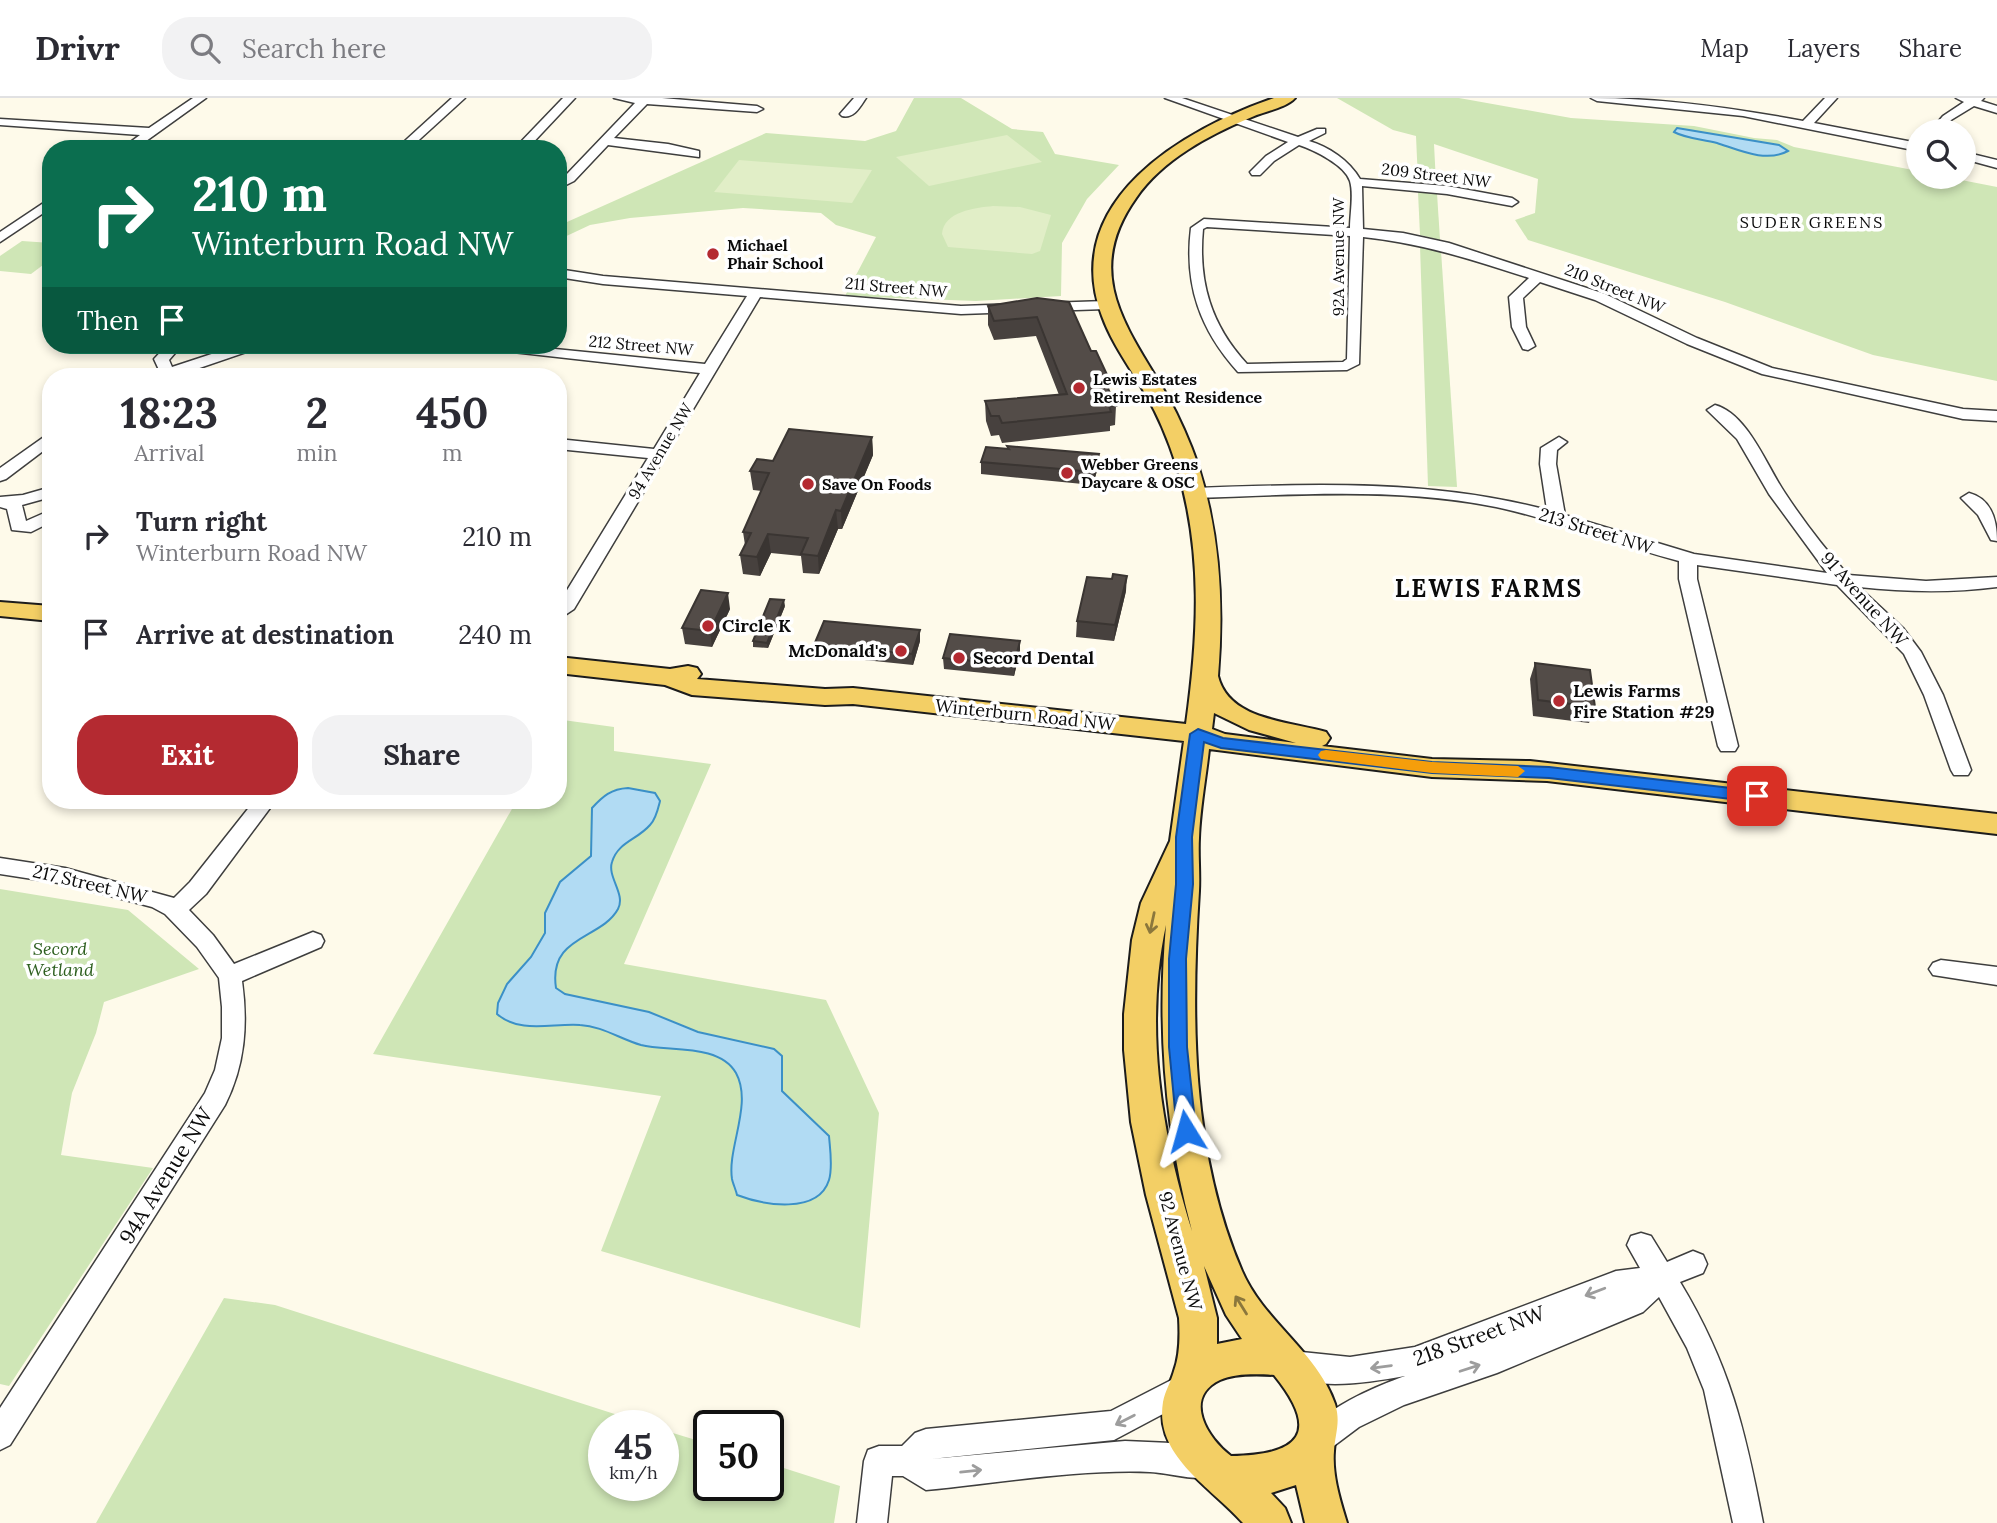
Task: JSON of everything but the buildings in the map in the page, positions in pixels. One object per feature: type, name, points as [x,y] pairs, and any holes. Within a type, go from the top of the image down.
[{"type":"main road","name":"92 Avenue NW","points":[[1288,98],[1235,117],[1185,144],[1163,160],[1125,200],[1111,228],[1103,255],[1102,282],[1106,305],[1118,332],[1166,413],[1194,493],[1206,554],[1209,622],[1184,837],[1184,884],[1178,959],[1178,1047],[1182,1106],[1190,1155],[1212,1237],[1230,1287],[1241,1307],[1315,1396],[1320,1417],[1316,1488],[1326,1523]]},
{"type":"main road","points":[[0,609],[42,613]]},
{"type":"main road","name":"Winterburn Road NW","points":[[567,666],[670,677],[692,687],[825,697],[853,696],[1198,734],[1218,731],[1997,824]]},
{"type":"main road","points":[[1204,671],[1210,692],[1216,701],[1238,715],[1291,733],[1363,748]]},
{"type":"main road","name":"Winterburn Road NW","points":[[1198,734],[1221,743],[1432,768],[1549,772]]},
{"type":"main road","name":"92 Avenue NW","points":[[1184,837],[1157,901],[1145,955],[1138,1037],[1143,1097],[1150,1135],[1198,1318],[1199,1337],[1182,1411],[1185,1431],[1195,1449],[1270,1523]]},
{"type":"main road","points":[[1188,1383],[1204,1368],[1238,1356],[1288,1361]]},
{"type":"main road","points":[[1217,1470],[1253,1478],[1275,1473],[1291,1468],[1317,1444]]},
{"type":"street","points":[[139,140],[200,98]]},
{"type":"street","points":[[412,140],[459,98]]},
{"type":"street","points":[[529,140],[569,98]]},
{"type":"street","points":[[620,98],[757,109]]},
{"type":"street","points":[[846,114],[855,107],[860,98]]},
{"type":"street","points":[[1171,98],[1235,117]]},
{"type":"street","points":[[1186,98],[1235,117]]},
{"type":"street","points":[[1597,98],[1701,103],[1906,145]]},
{"type":"street","points":[[1807,124],[1831,98]]},
{"type":"street","points":[[1946,119],[1972,99],[1990,98]]},
{"type":"street","points":[[1972,99],[1997,110]]},
{"type":"street","points":[[567,179],[644,100]]},
{"type":"street","name":"92A Avenue NW","points":[[1195,284],[1207,320],[1233,360],[1243,369],[1347,366],[1354,361],[1356,182],[1350,172],[1334,157],[1235,117]]},
{"type":"street","points":[[0,122],[150,132]]},
{"type":"street","points":[[1256,172],[1265,160],[1321,131]]},
{"type":"street","points":[[606,141],[695,154]]},
{"type":"street","points":[[1976,159],[1997,164]]},
{"type":"street","name":"209 Street NW","points":[[1356,182],[1447,190],[1512,202]]},
{"type":"street","points":[[0,238],[42,208]]},
{"type":"street","name":"210 Street NW","points":[[1195,284],[1192,256],[1197,229],[1204,223],[1403,237],[1444,246],[1600,297],[1692,341],[1767,370],[1913,404],[1963,414],[1997,416]]},
{"type":"street","name":"211 Street NW","points":[[567,275],[599,280],[961,310],[1106,305]]},
{"type":"street","points":[[1528,346],[1519,327],[1516,297],[1538,277]]},
{"type":"street","points":[[1195,284],[1216,284]]},
{"type":"street","name":"94 Avenue NW","points":[[567,607],[755,293]]},
{"type":"street","points":[[183,368],[218,354]]},
{"type":"street","name":"212 Street NW","points":[[550,354],[710,369]]},
{"type":"street","name":"91 Avenue NW","points":[[1715,410],[1728,418],[1742,434],[1777,494],[1842,580],[1894,630],[1912,652],[1961,770]]},
{"type":"street","points":[[0,461],[42,432]]},
{"type":"street","points":[[1557,518],[1548,460],[1549,448],[1559,442]]},
{"type":"street","points":[[0,476],[42,444]]},
{"type":"street","points":[[567,445],[658,454]]},
{"type":"street","name":"213 Street NW","points":[[1194,493],[1395,490],[1474,498],[1557,518],[1688,558],[1759,571],[1935,586],[1997,582]]},
{"type":"street","points":[[5,502],[42,494]]},
{"type":"street","points":[[1969,498],[1985,513],[1997,536]]},
{"type":"street","points":[[5,502],[15,507],[18,526],[31,527],[42,520]]},
{"type":"street","points":[[1688,558],[1688,579],[1728,746]]},
{"type":"street","points":[[173,908],[186,902],[259,809]]},
{"type":"street","name":"217 Street NW","points":[[0,866],[65,876],[158,900],[173,908],[205,941],[230,976]]},
{"type":"street","points":[[230,976],[313,941]]},
{"type":"street","points":[[1941,969],[1997,976]]},
{"type":"street","name":"94A Avenue NW","points":[[0,1435],[216,1098],[227,1070],[234,1038],[230,976]]},
{"type":"street","points":[[1641,1245],[1693,1331],[1711,1371],[1725,1411],[1748,1523]]},
{"type":"street","name":"218 Street NW","points":[[1288,1361],[1350,1371],[1415,1361],[1616,1284],[1661,1277],[1693,1264]]},
{"type":"street","name":"218 Street NW","points":[[1317,1444],[1349,1417],[1398,1393],[1497,1359],[1633,1303],[1661,1277]]},
{"type":"street","points":[[872,1523],[894,1461],[926,1444],[1114,1425],[1188,1383]]},
{"type":"street","points":[[894,1461],[926,1475],[1125,1456],[1171,1458],[1217,1470]]},
{"type":"green space","points":[[914,98],[961,98],[1012,129],[1043,132],[1055,154],[1119,165],[1087,199],[1062,243],[1061,296],[976,301],[845,296],[876,237],[836,225],[821,213],[743,208],[630,218],[590,225],[567,236],[567,222],[766,133],[865,141],[896,131]]},
{"type":"green space","points":[[1337,98],[1459,98],[1571,118],[1694,126],[1777,140],[1794,147],[1906,169],[1906,189],[1976,189],[1976,183],[1997,187],[1997,381],[1873,355],[1725,302],[1528,240],[1515,220],[1535,213],[1538,179],[1434,144],[1436,183],[1418,181],[1416,136],[1393,130]]},
{"type":"green space","points":[[1007,135],[1042,162],[929,186],[896,157]]},
{"type":"green space","points":[[739,160],[872,170],[852,203],[714,192]]},
{"type":"green space","points":[[1418,192],[1437,193],[1440,240],[1420,235]]},
{"type":"green space","points":[[993,206],[1020,207],[1051,215],[1040,251],[1032,254],[948,247],[942,234],[948,220],[962,212]]},
{"type":"green space","points":[[22,241],[42,242],[42,266],[31,274],[0,271],[0,256]]},
{"type":"green space","points":[[1420,246],[1441,251],[1457,487],[1428,486]]},
{"type":"green space","points":[[567,721],[614,727],[614,751],[711,764],[624,964],[826,1000],[879,1113],[860,1328],[601,1251],[661,1096],[373,1054],[512,809],[567,809]]},
{"type":"green space","name":"Secord Wetland","points":[[0,889],[128,910],[199,969],[104,1002],[96,1033],[72,1093],[61,1155],[153,1168],[9,1386],[0,1384]]},
{"type":"green space","points":[[224,1298],[275,1305],[602,1410],[588,1410],[588,1501],[679,1501],[679,1435],[693,1439],[693,1501],[784,1501],[784,1468],[840,1486],[834,1523],[96,1523]]},
{"type":"water","points":[[1677,128],[1779,145],[1788,151],[1771,156],[1752,154],[1690,138],[1674,132]]},
{"type":"water","points":[[628,788],[655,793],[660,801],[654,820],[615,855],[611,868],[620,897],[618,909],[600,927],[568,948],[560,958],[556,971],[556,988],[565,994],[649,1012],[698,1032],[774,1049],[782,1056],[782,1091],[829,1136],[829,1180],[823,1191],[814,1199],[802,1203],[775,1204],[737,1195],[731,1167],[741,1112],[741,1085],[728,1063],[718,1057],[692,1050],[641,1045],[588,1026],[526,1026],[506,1020],[497,1014],[498,1003],[507,984],[531,957],[545,933],[545,913],[560,882],[591,856],[592,808],[608,794]]},
{"type":"slow traffic","points":[[1326,755],[1432,768],[1518,771]]},
{"type":"place","name":"Michael Phair School","points":[[713,254]]},
{"type":"place","name":"Lewis Estates Retirement Residence","points":[[1079,388]]},
{"type":"place","name":"Webber Greens Daycare & OSC","points":[[1067,473]]},
{"type":"place","name":"Save On Foods","points":[[808,484]]},
{"type":"place","name":"Circle K","points":[[708,626]]},
{"type":"place","name":"McDonald's","points":[[901,651]]},
{"type":"place","name":"Secord Dental","points":[[959,658]]},
{"type":"place","name":"Lewis Farms Fire Station #29","points":[[1559,701]]},
{"type":"district","name":"SUDER GREENS","points":[[1812,222]]},
{"type":"district","name":"LEWIS FARMS","points":[[1489,589]]},
{"type":"route","points":[[1186,1131],[1178,1047],[1178,959],[1184,884],[1184,837],[1198,734],[1221,743],[1432,768],[1549,772],[1757,796]]}]
